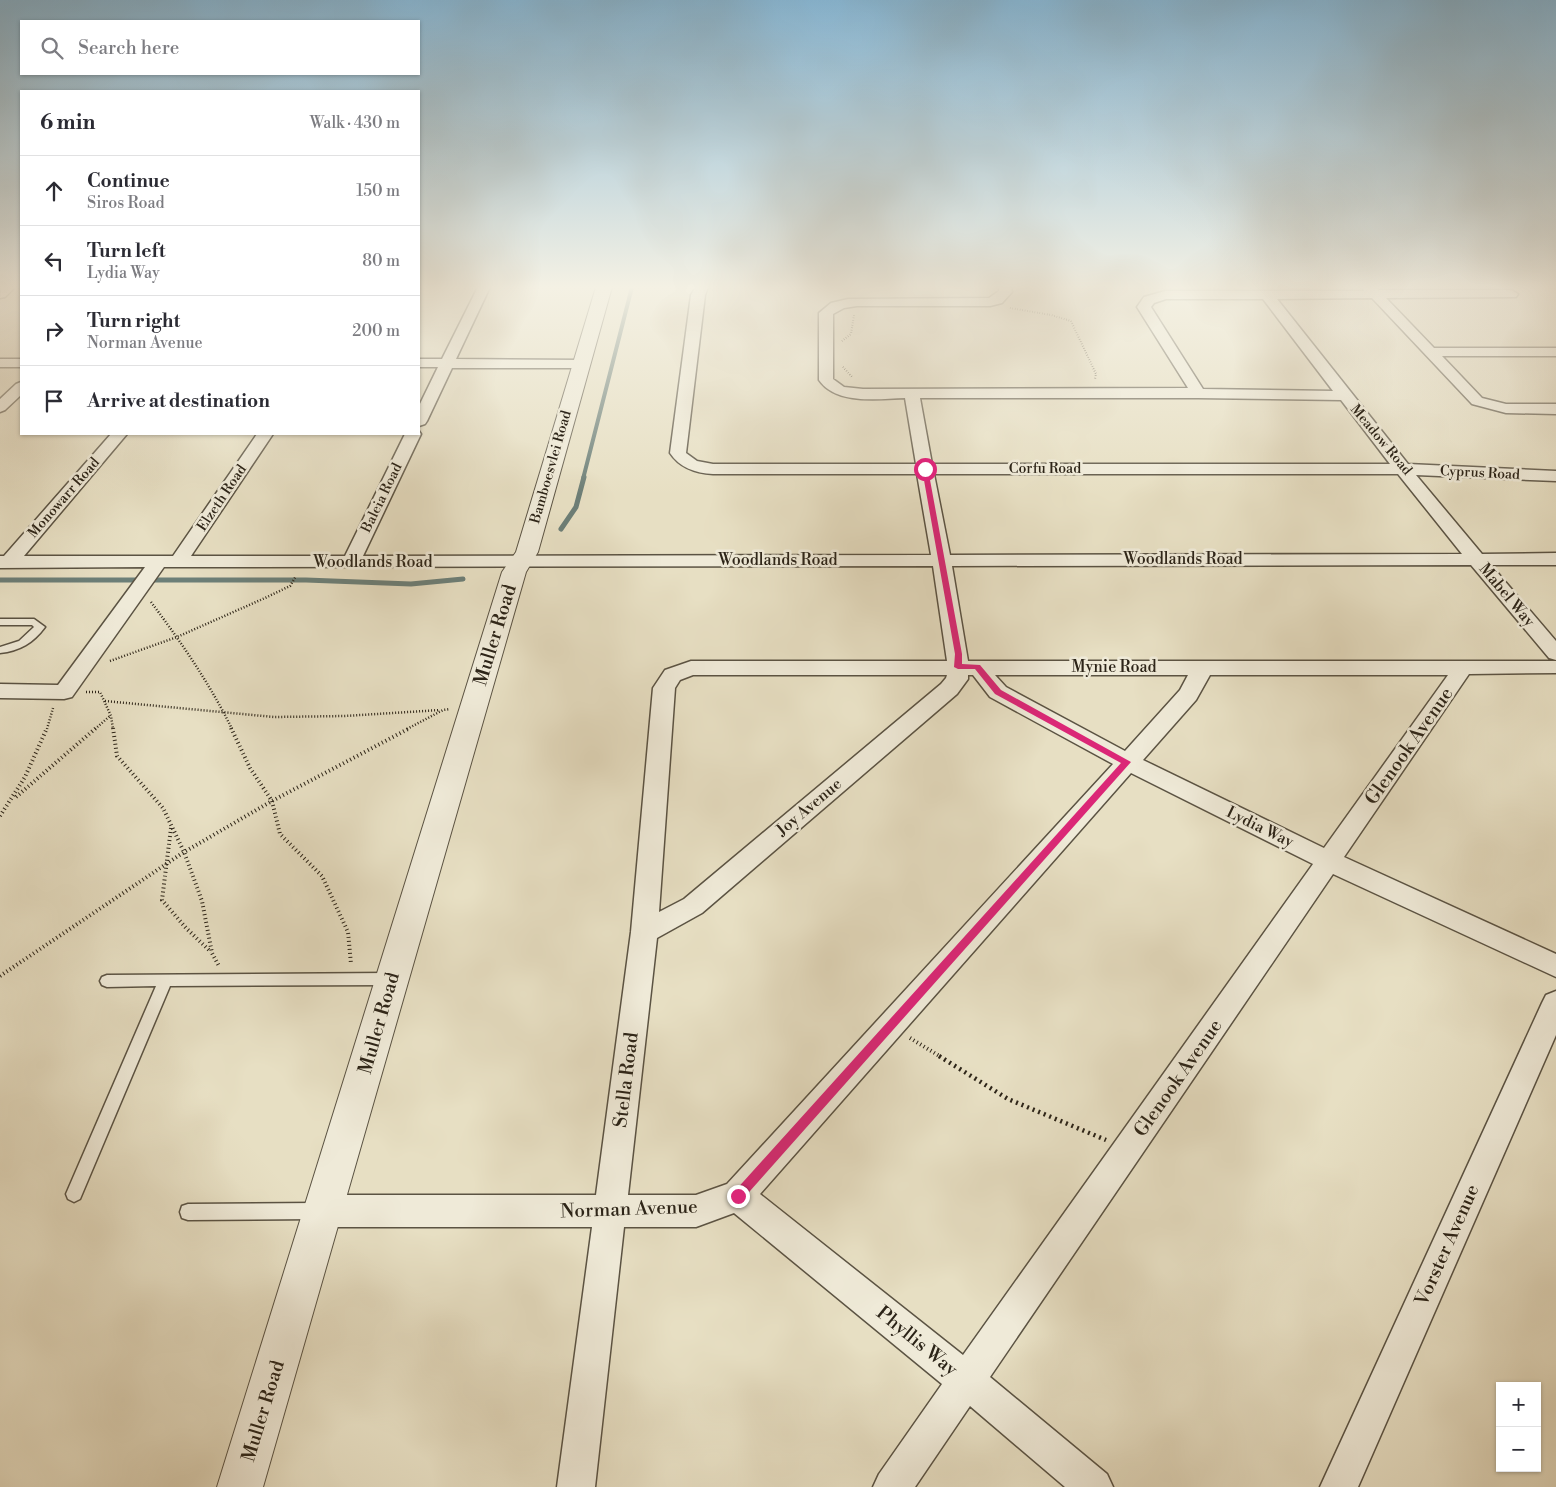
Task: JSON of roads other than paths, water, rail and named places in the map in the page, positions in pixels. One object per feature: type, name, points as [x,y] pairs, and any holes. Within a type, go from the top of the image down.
[{"type":"street","points":[[420,420],[450,356]]},
{"type":"street","name":"Bamboesvlei Road","points":[[521,560],[527,552],[584,356]]},
{"type":"street","name":"Corfu Road","points":[[690,356],[678,453],[687,462],[700,467],[719,469],[1405,469]]},
{"type":"street","points":[[826,356],[826,380],[829,386],[852,393],[912,396],[1198,393],[1344,396]]},
{"type":"street","points":[[1175,356],[1198,393]]},
{"type":"street","name":"Meadow Road","points":[[1314,356],[1477,559]]},
{"type":"street","points":[[1433,356],[1477,401],[1508,409],[1556,409]]},
{"type":"street","points":[[0,364],[20,363]]},
{"type":"street","points":[[420,364],[582,364]]},
{"type":"street","points":[[0,407],[20,388]]},
{"type":"street","points":[[912,396],[958,654],[968,667]]},
{"type":"street","name":"Monowarr Road","points":[[5,562],[119,435]]},
{"type":"street","name":"Elzeth Road","points":[[178,562],[264,435]]},
{"type":"street","name":"Baleia Road","points":[[351,562],[413,435]]},
{"type":"street","name":"Cyprus Road","points":[[1405,469],[1556,476]]},
{"type":"street","name":"Mabel Way","points":[[1477,559],[1556,654]]},
{"type":"street","name":"Woodlands Road","points":[[5,562],[149,575],[178,562],[1556,559]]},
{"type":"street","name":"Muller Road","points":[[240,1487],[324,1210],[391,979],[458,709],[514,572],[521,560]]},
{"type":"street","points":[[0,691],[64,692],[149,575]]},
{"type":"street","name":"Mynie Road","points":[[672,675],[691,668],[1463,668],[1556,666]]},
{"type":"street","name":"Lydia Way","points":[[968,667],[998,692],[1127,762],[1329,861],[1556,966]]},
{"type":"street","name":"Joy Avenue","points":[[644,932],[693,906],[949,689],[968,667]]},
{"type":"street","name":"Norman Avenue","points":[[324,1210],[696,1211],[738,1196],[1188,695],[1197,681],[1201,668]]},
{"type":"street","name":"Glenook Avenue","points":[[892,1487],[1463,668]]},
{"type":"street","name":"Stella Road","points":[[576,1487],[644,932],[664,688],[672,675]]},
{"type":"street","name":"Vorster Avenue","points":[[1339,1487],[1556,1003]]},
{"type":"street","name":"Phyllis Way","points":[[738,1196],[966,1380],[1094,1487]]},
{"type":"lane","points":[[0,622],[34,622],[40,627],[35,634],[18,647],[0,650]]},
{"type":"lane","points":[[107,981],[391,979]]},
{"type":"lane","points":[[74,1194],[165,981]]},
{"type":"lane","points":[[188,1212],[324,1210]]},
{"type":"waterway","points":[[583,479],[614,356]]},
{"type":"waterway","points":[[561,529],[576,507],[584,477]]},
{"type":"waterway","points":[[0,580],[306,580],[411,584],[463,579]]}]
